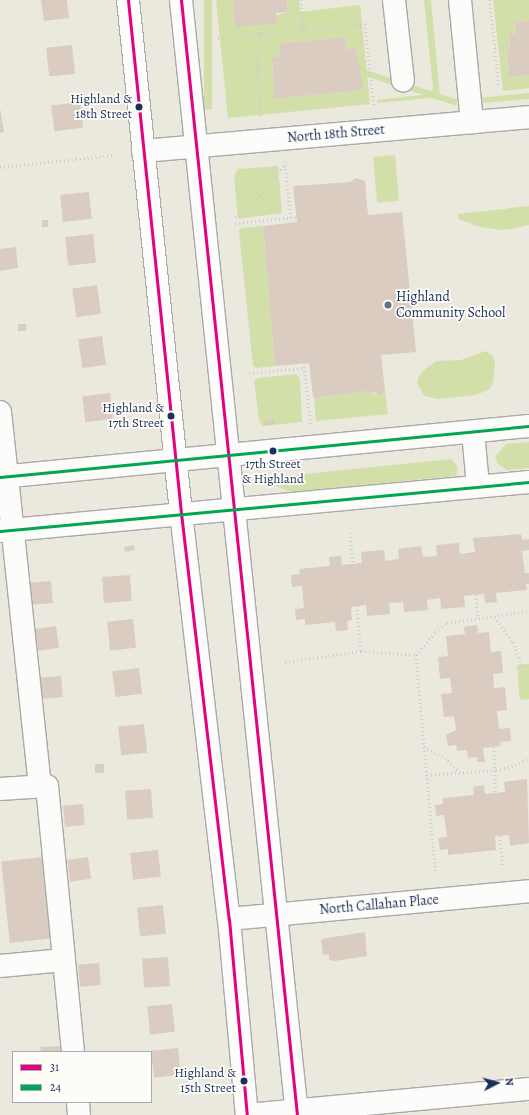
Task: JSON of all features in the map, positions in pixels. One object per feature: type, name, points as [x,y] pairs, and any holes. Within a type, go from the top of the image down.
[{"type":"main road","points":[[128,0],[181,513],[228,919],[247,1115],[296,1113],[529,1089]]},
{"type":"main road","points":[[181,0],[296,1113]]},
{"type":"main road","points":[[394,0],[403,81]]},
{"type":"main road","points":[[460,0],[472,122]]},
{"type":"main road","name":"North 18th Street","points":[[143,151],[529,117]]},
{"type":"main road","points":[[0,412],[7,530],[44,786],[73,1051]]},
{"type":"main road","points":[[4,477],[529,426]]},
{"type":"main road","points":[[473,432],[478,486]]},
{"type":"main road","points":[[7,530],[529,482]]},
{"type":"main road","points":[[0,789],[44,786]]},
{"type":"main road","name":"North Callahan Place","points":[[228,919],[529,891]]},
{"type":"main road","points":[[0,966],[64,960]]},
{"type":"main road","points":[[78,1103],[79,1115]]},
{"type":"path","points":[[301,0],[304,30]]},
{"type":"path","points":[[490,0],[499,88]]},
{"type":"path","points":[[261,24],[262,33],[257,71],[262,116]]},
{"type":"path","points":[[218,38],[365,24],[374,106]]},
{"type":"path","points":[[495,48],[510,47]]},
{"type":"path","points":[[357,62],[369,60]]},
{"type":"path","points":[[257,71],[273,70]]},
{"type":"path","points":[[0,167],[115,155]]},
{"type":"path","points":[[235,217],[260,195],[285,162],[291,218]]},
{"type":"path","points":[[235,223],[296,217]]},
{"type":"path","points":[[304,364],[311,425]]},
{"type":"path","points":[[249,373],[305,368]]},
{"type":"path","points":[[350,533],[353,564]]},
{"type":"path","points":[[476,595],[478,619]]},
{"type":"path","points":[[357,606],[361,651]]},
{"type":"path","points":[[436,873],[416,655],[435,632],[447,623],[529,611]]},
{"type":"path","points":[[495,617],[513,642],[522,665]]},
{"type":"path","points":[[285,662],[361,651],[416,655]]},
{"type":"path","points":[[424,747],[445,758],[462,774]]},
{"type":"path","points":[[494,747],[496,793]]},
{"type":"path","points":[[427,775],[462,774],[496,770],[515,765],[529,758]]},
{"type":"path","points":[[500,836],[502,866]]},
{"type":"green space","points":[[204,0],[212,0],[212,109],[204,109]]},
{"type":"green space","points":[[216,0],[233,0],[235,27],[288,12],[287,0],[299,0],[300,12],[360,5],[370,104],[228,118]],"holes":[[[345,37],[346,49],[356,48],[362,90],[274,99],[272,57],[280,56],[279,44]]]},
{"type":"green space","points":[[424,0],[431,0],[440,97],[377,103],[377,100],[430,94],[433,88]]},
{"type":"green space","points":[[493,0],[529,0],[529,20],[515,22],[516,33],[509,34],[510,51],[507,52],[509,77],[529,75],[529,88],[503,91]]},
{"type":"green space","points":[[240,29],[458,100],[456,106],[238,35]]},
{"type":"green space","points":[[529,93],[529,99],[483,103],[478,98]]},
{"type":"green space","points":[[395,155],[399,201],[377,203],[373,157]]},
{"type":"green space","points":[[278,166],[282,213],[238,219],[234,176],[238,169]]},
{"type":"green space","points":[[529,206],[529,225],[516,228],[502,230],[480,227],[458,219],[458,214]]},
{"type":"green space","points":[[263,226],[275,366],[256,368],[253,366],[239,231],[241,228]]},
{"type":"green space","points":[[486,351],[493,356],[495,363],[493,382],[490,389],[476,395],[438,399],[424,396],[417,383],[419,376],[426,368],[437,361],[461,360]]},
{"type":"green space","points":[[296,374],[300,379],[302,422],[263,426],[259,421],[254,381],[258,378]]},
{"type":"green space","points":[[370,391],[376,395],[385,391],[388,414],[316,421],[314,398],[320,399],[326,396]]},
{"type":"green space","points":[[529,442],[529,468],[507,470],[498,464],[495,457],[506,444]]},
{"type":"green space","points":[[451,459],[458,467],[456,476],[299,491],[288,491],[276,486],[276,477]]},
{"type":"green space","points":[[529,664],[529,699],[520,700],[517,665]]},
{"type":"building","points":[[41,0],[67,0],[69,18],[44,21]]},
{"type":"building","points":[[233,0],[287,0],[288,12],[276,13],[277,23],[235,27]]},
{"type":"building","points":[[529,20],[529,75],[509,77],[507,51],[510,51],[509,34],[516,33],[515,22]]},
{"type":"building","points":[[345,37],[346,49],[356,48],[363,90],[274,99],[272,57],[280,56],[279,44]]},
{"type":"building","points":[[72,45],[75,74],[49,77],[46,48]]},
{"type":"building","points":[[80,102],[83,128],[54,131],[51,106]]},
{"type":"building","points":[[0,108],[4,132],[0,133]]},
{"type":"building","points":[[356,178],[365,181],[368,215],[402,212],[416,352],[381,355],[385,391],[380,395],[370,391],[326,396],[317,399],[313,396],[309,363],[275,366],[263,226],[297,222],[293,186],[350,182]]},
{"type":"building","points":[[89,192],[92,219],[63,222],[60,195]]},
{"type":"building","points":[[42,220],[48,220],[48,227],[42,227]]},
{"type":"building","points":[[93,234],[96,263],[68,266],[65,237]]},
{"type":"building","points":[[16,247],[18,268],[0,271],[0,249]]},
{"type":"building","points":[[97,285],[101,314],[76,317],[72,288]]},
{"type":"building","points":[[18,324],[26,324],[26,331],[18,331]]},
{"type":"building","points":[[102,336],[106,365],[82,368],[78,339]]},
{"type":"building","points":[[110,393],[113,419],[85,422],[82,396]]},
{"type":"building","points":[[274,419],[275,424],[265,426],[264,421]]},
{"type":"building","points":[[521,534],[522,540],[529,539],[529,550],[522,551],[525,573],[529,573],[529,584],[526,584],[527,590],[496,593],[497,602],[485,603],[484,594],[464,596],[465,607],[441,609],[440,598],[427,600],[428,610],[404,612],[403,602],[389,603],[390,614],[367,616],[366,605],[351,607],[352,620],[347,621],[348,630],[336,631],[335,622],[305,625],[305,619],[296,620],[295,609],[304,608],[302,586],[292,587],[291,575],[300,574],[299,569],[330,566],[329,557],[341,556],[342,565],[362,563],[361,552],[384,550],[385,561],[399,559],[398,549],[421,546],[423,557],[437,556],[436,545],[459,543],[460,554],[475,552],[473,538]]},
{"type":"building","points":[[134,545],[135,550],[125,552],[124,547]]},
{"type":"building","points":[[130,575],[132,601],[104,603],[102,577]]},
{"type":"building","points":[[51,581],[53,603],[32,605],[30,583]]},
{"type":"building","points":[[133,619],[136,648],[110,651],[107,622]]},
{"type":"building","points":[[477,625],[478,633],[489,632],[491,652],[501,651],[503,673],[493,674],[494,688],[505,687],[507,710],[497,711],[499,729],[510,728],[511,741],[500,742],[501,746],[483,748],[485,762],[477,762],[477,757],[468,758],[467,750],[457,751],[456,745],[448,746],[446,735],[456,730],[454,716],[444,717],[441,694],[452,693],[450,678],[440,679],[438,657],[448,656],[446,636],[465,634],[464,627]]},
{"type":"building","points":[[56,626],[59,648],[38,651],[35,629]]},
{"type":"building","points":[[139,668],[142,694],[115,697],[112,671]]},
{"type":"building","points":[[61,676],[63,697],[42,699],[40,678]]},
{"type":"building","points":[[144,724],[147,753],[121,756],[118,727]]},
{"type":"building","points":[[95,764],[104,764],[104,773],[95,773]]},
{"type":"building","points":[[527,779],[529,843],[510,846],[509,835],[495,836],[496,850],[448,855],[448,849],[440,850],[438,838],[447,837],[444,815],[436,816],[435,805],[443,804],[443,798],[474,795],[473,787],[484,785],[485,794],[505,792],[504,782]]},
{"type":"building","points":[[151,789],[153,818],[127,820],[125,791]]},
{"type":"building","points":[[83,804],[85,825],[65,827],[63,806]]},
{"type":"building","points":[[158,850],[161,877],[133,880],[130,853]]},
{"type":"building","points":[[43,857],[52,939],[10,943],[1,861]]},
{"type":"building","points":[[88,857],[91,879],[70,882],[67,860]]},
{"type":"building","points":[[163,905],[166,934],[140,937],[137,908]]},
{"type":"building","points":[[365,932],[367,956],[335,961],[329,960],[329,954],[323,955],[321,939]]},
{"type":"building","points":[[168,957],[170,986],[144,988],[142,959]]},
{"type":"building","points":[[99,963],[101,985],[80,987],[78,965]]},
{"type":"building","points":[[172,1004],[175,1032],[150,1034],[147,1007]]},
{"type":"building","points":[[60,1046],[61,1051],[41,1051],[40,1047]]},
{"type":"building","points":[[178,1048],[181,1075],[154,1078],[151,1051]]},
{"type":"transit line","name":"31","points":[[128,0],[181,513],[229,919],[247,1115]]},
{"type":"transit line","name":"31","points":[[181,0],[297,1115]]},
{"type":"transit line","name":"24","points":[[0,477],[529,426]]},
{"type":"transit line","name":"24","points":[[0,531],[529,482]]},
{"type":"place","name":"Highland & 18th Street","points":[[139,107]]},
{"type":"place","name":"Highland Community School","points":[[388,305]]},
{"type":"place","name":"Highland & 17th Street","points":[[171,416]]},
{"type":"place","name":"17th Street & Highland","points":[[273,451]]},
{"type":"place","name":"Highland & 15th Street","points":[[244,1081]]}]
